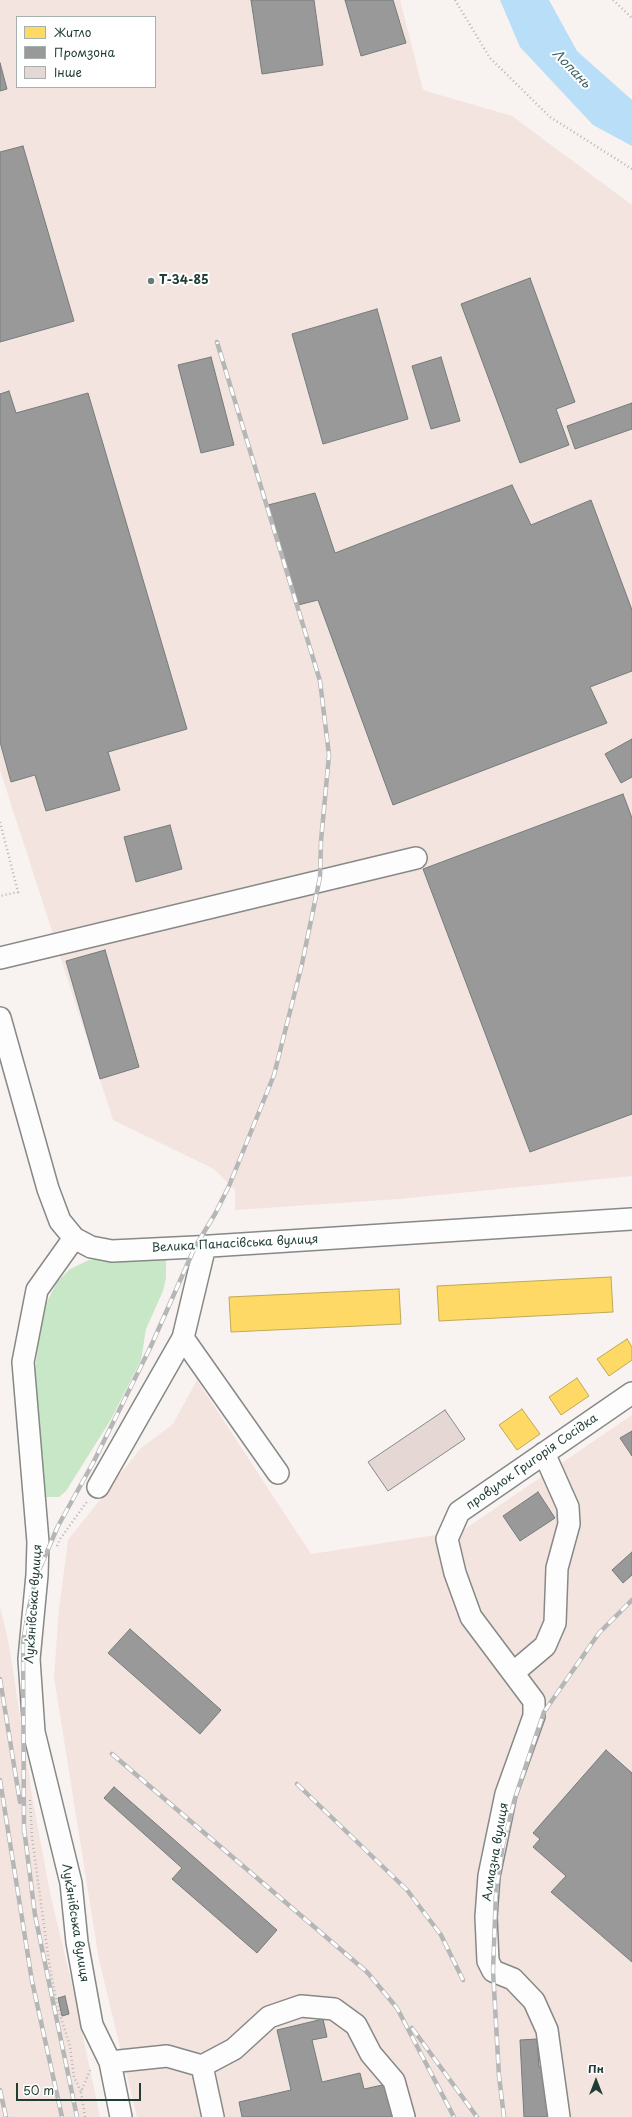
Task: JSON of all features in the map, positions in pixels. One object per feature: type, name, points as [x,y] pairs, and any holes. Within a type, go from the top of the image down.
[{"type":"street","points":[[0,958],[416,858]]},
{"type":"street","name":"Велика Панасівська вулиця","points":[[0,1018],[48,1189],[60,1221],[74,1238],[91,1247],[112,1251],[632,1219]]},
{"type":"street","name":"Лук’янівська вулиця","points":[[74,1238],[37,1290],[23,1362],[38,1542],[37,1575],[28,1659],[34,1732],[71,1883],[77,1942],[92,2025],[101,2064],[121,2117]]},
{"type":"street","points":[[98,1487],[183,1338],[205,1246]]},
{"type":"street","points":[[183,1338],[278,1473]]},
{"type":"street","name":"провулок Григорія Сосідка","points":[[519,1681],[471,1617],[455,1573],[447,1539],[459,1512],[632,1393]]},
{"type":"street","points":[[519,1681],[545,1646],[555,1623],[557,1568],[569,1524],[568,1507],[544,1453]]},
{"type":"street","name":"Алмазна вулиця","points":[[519,1681],[534,1701],[534,1716],[506,1794],[490,1876],[486,1917],[488,1960],[493,1971],[513,1979],[534,2001],[541,2016],[547,2030],[558,2117]]},
{"type":"street","points":[[101,2064],[167,2056],[202,2066],[234,2049],[269,2017],[301,2006],[334,2009],[356,2025],[371,2054],[394,2081],[404,2117]]},
{"type":"street","points":[[202,2066],[213,2117]]},
{"type":"path","points":[[455,0],[490,58],[550,117],[632,169]]},
{"type":"path","points":[[613,0],[632,18]]},
{"type":"path","points":[[0,822],[18,892],[0,896]]},
{"type":"path","points":[[55,1553],[60,1539],[98,1487]]},
{"type":"path","points":[[30,1797],[32,1837],[47,1955],[57,2004],[70,2046],[74,2077],[81,2092],[85,2117]]},
{"type":"path","points":[[81,2092],[101,2064]]},
{"type":"shaded area","points":[[0,0],[400,0],[423,90],[512,116],[632,205],[632,1176],[398,1199],[235,1210],[235,1190],[214,1169],[113,1120],[0,770]]},
{"type":"shaded area","points":[[197,1380],[311,1554],[462,1531],[632,1415],[632,2117],[137,2117],[99,1960],[54,1677],[59,1609],[68,1540],[140,1449],[173,1424]]},
{"type":"shaded area","points":[[0,1606],[9,1645],[33,1801],[50,1893],[71,1980],[100,2117],[0,2117]]},
{"type":"green space","points":[[166,1257],[166,1278],[163,1291],[146,1329],[141,1360],[110,1421],[66,1491],[59,1497],[46,1497],[37,1409],[35,1370],[42,1312],[57,1282],[70,1269],[89,1260]]},
{"type":"water","name":"Лопань","points":[[500,0],[549,0],[577,51],[632,100],[632,146],[593,125],[520,47]]},
{"type":"building: Житло","points":[[611,1277],[613,1312],[439,1321],[437,1286]]},
{"type":"building: Житло","points":[[399,1289],[401,1324],[231,1332],[229,1297]]},
{"type":"building: Житло","points":[[627,1339],[632,1347],[632,1360],[609,1376],[597,1359]]},
{"type":"building: Житло","points":[[577,1378],[589,1396],[561,1415],[549,1397]]},
{"type":"building: Житло","points":[[522,1409],[540,1434],[517,1450],[499,1425]]},
{"type":"building: Промзона","points":[[251,0],[314,0],[323,65],[262,74]]},
{"type":"building: Промзона","points":[[345,0],[393,0],[406,43],[361,56]]},
{"type":"building: Промзона","points":[[0,63],[7,89],[0,91]]},
{"type":"building: Промзона","points":[[23,146],[74,321],[0,342],[0,152]]},
{"type":"building: Промзона","points":[[530,278],[575,402],[556,409],[569,445],[520,463],[461,304]]},
{"type":"building: Промзона","points":[[377,309],[408,419],[323,444],[292,334]]},
{"type":"building: Промзона","points":[[211,357],[234,445],[201,453],[178,365]]},
{"type":"building: Промзона","points":[[441,357],[460,421],[431,429],[412,366]]},
{"type":"building: Промзона","points":[[9,391],[16,413],[88,393],[187,729],[108,752],[120,790],[46,811],[35,775],[11,782],[0,742],[0,394]]},
{"type":"building: Промзона","points":[[632,403],[632,429],[575,449],[567,426]]},
{"type":"building: Промзона","points":[[512,485],[531,525],[591,500],[632,610],[632,671],[590,687],[607,723],[393,805],[318,600],[298,605],[268,505],[315,493],[335,553]]},
{"type":"building: Промзона","points":[[632,739],[632,777],[621,783],[605,754]]},
{"type":"building: Промзона","points":[[623,794],[632,818],[632,1114],[530,1152],[423,869]]},
{"type":"building: Промзона","points":[[170,825],[182,869],[136,882],[124,837]]},
{"type":"building: Промзона","points":[[105,950],[139,1067],[100,1079],[66,961]]},
{"type":"building: Промзона","points":[[632,1431],[632,1456],[620,1438]]},
{"type":"building: Промзона","points":[[538,1492],[555,1518],[520,1541],[503,1516]]},
{"type":"building: Промзона","points":[[632,1552],[632,1575],[623,1583],[612,1570]]},
{"type":"building: Промзона","points":[[130,1629],[221,1710],[200,1734],[108,1653]]},
{"type":"building: Промзона","points":[[606,1750],[632,1773],[632,1962],[551,1892],[566,1876],[533,1847],[540,1839],[533,1833]]},
{"type":"building: Промзона","points":[[114,1787],[277,1930],[257,1953],[172,1879],[182,1868],[104,1798]]},
{"type":"building: Промзона","points":[[65,1996],[69,2014],[62,2016],[58,1998]]},
{"type":"building: Промзона","points":[[323,2019],[327,2037],[312,2040],[322,2082],[360,2073],[364,2089],[387,2084],[395,2117],[242,2117],[239,2102],[291,2090],[277,2030]]},
{"type":"building: Промзона","points":[[537,2039],[539,2067],[546,2067],[548,2117],[524,2117],[520,2040]]},
{"type":"building: Інше","points":[[445,1410],[465,1439],[388,1491],[368,1462]]},
{"type":"railway","points":[[24,1833],[23,1642],[29,1607],[37,1575],[58,1526],[93,1463],[151,1346],[195,1247],[215,1214],[229,1186],[274,1075],[302,964],[320,877],[321,841],[329,755],[320,681],[217,342]]},
{"type":"railway","points":[[504,2117],[499,2076],[493,1971],[496,1891],[503,1845],[515,1798],[544,1712],[599,1633],[632,1600]]},
{"type":"railway","points":[[0,1679],[20,1802]]},
{"type":"railway","points":[[112,1754],[367,1972],[397,2008],[454,2117]]},
{"type":"railway","points":[[0,1780],[32,1981],[62,2117]]},
{"type":"railway","points":[[297,1784],[407,1890],[441,1935],[463,1980]]},
{"type":"railway","points":[[24,1828],[35,1915],[77,2117]]},
{"type":"railway","points":[[412,2028],[477,2117]]},
{"type":"railway","points":[[0,2090],[6,2117]]},
{"type":"place","name":"Т-34-85","points":[[151,281]]}]
